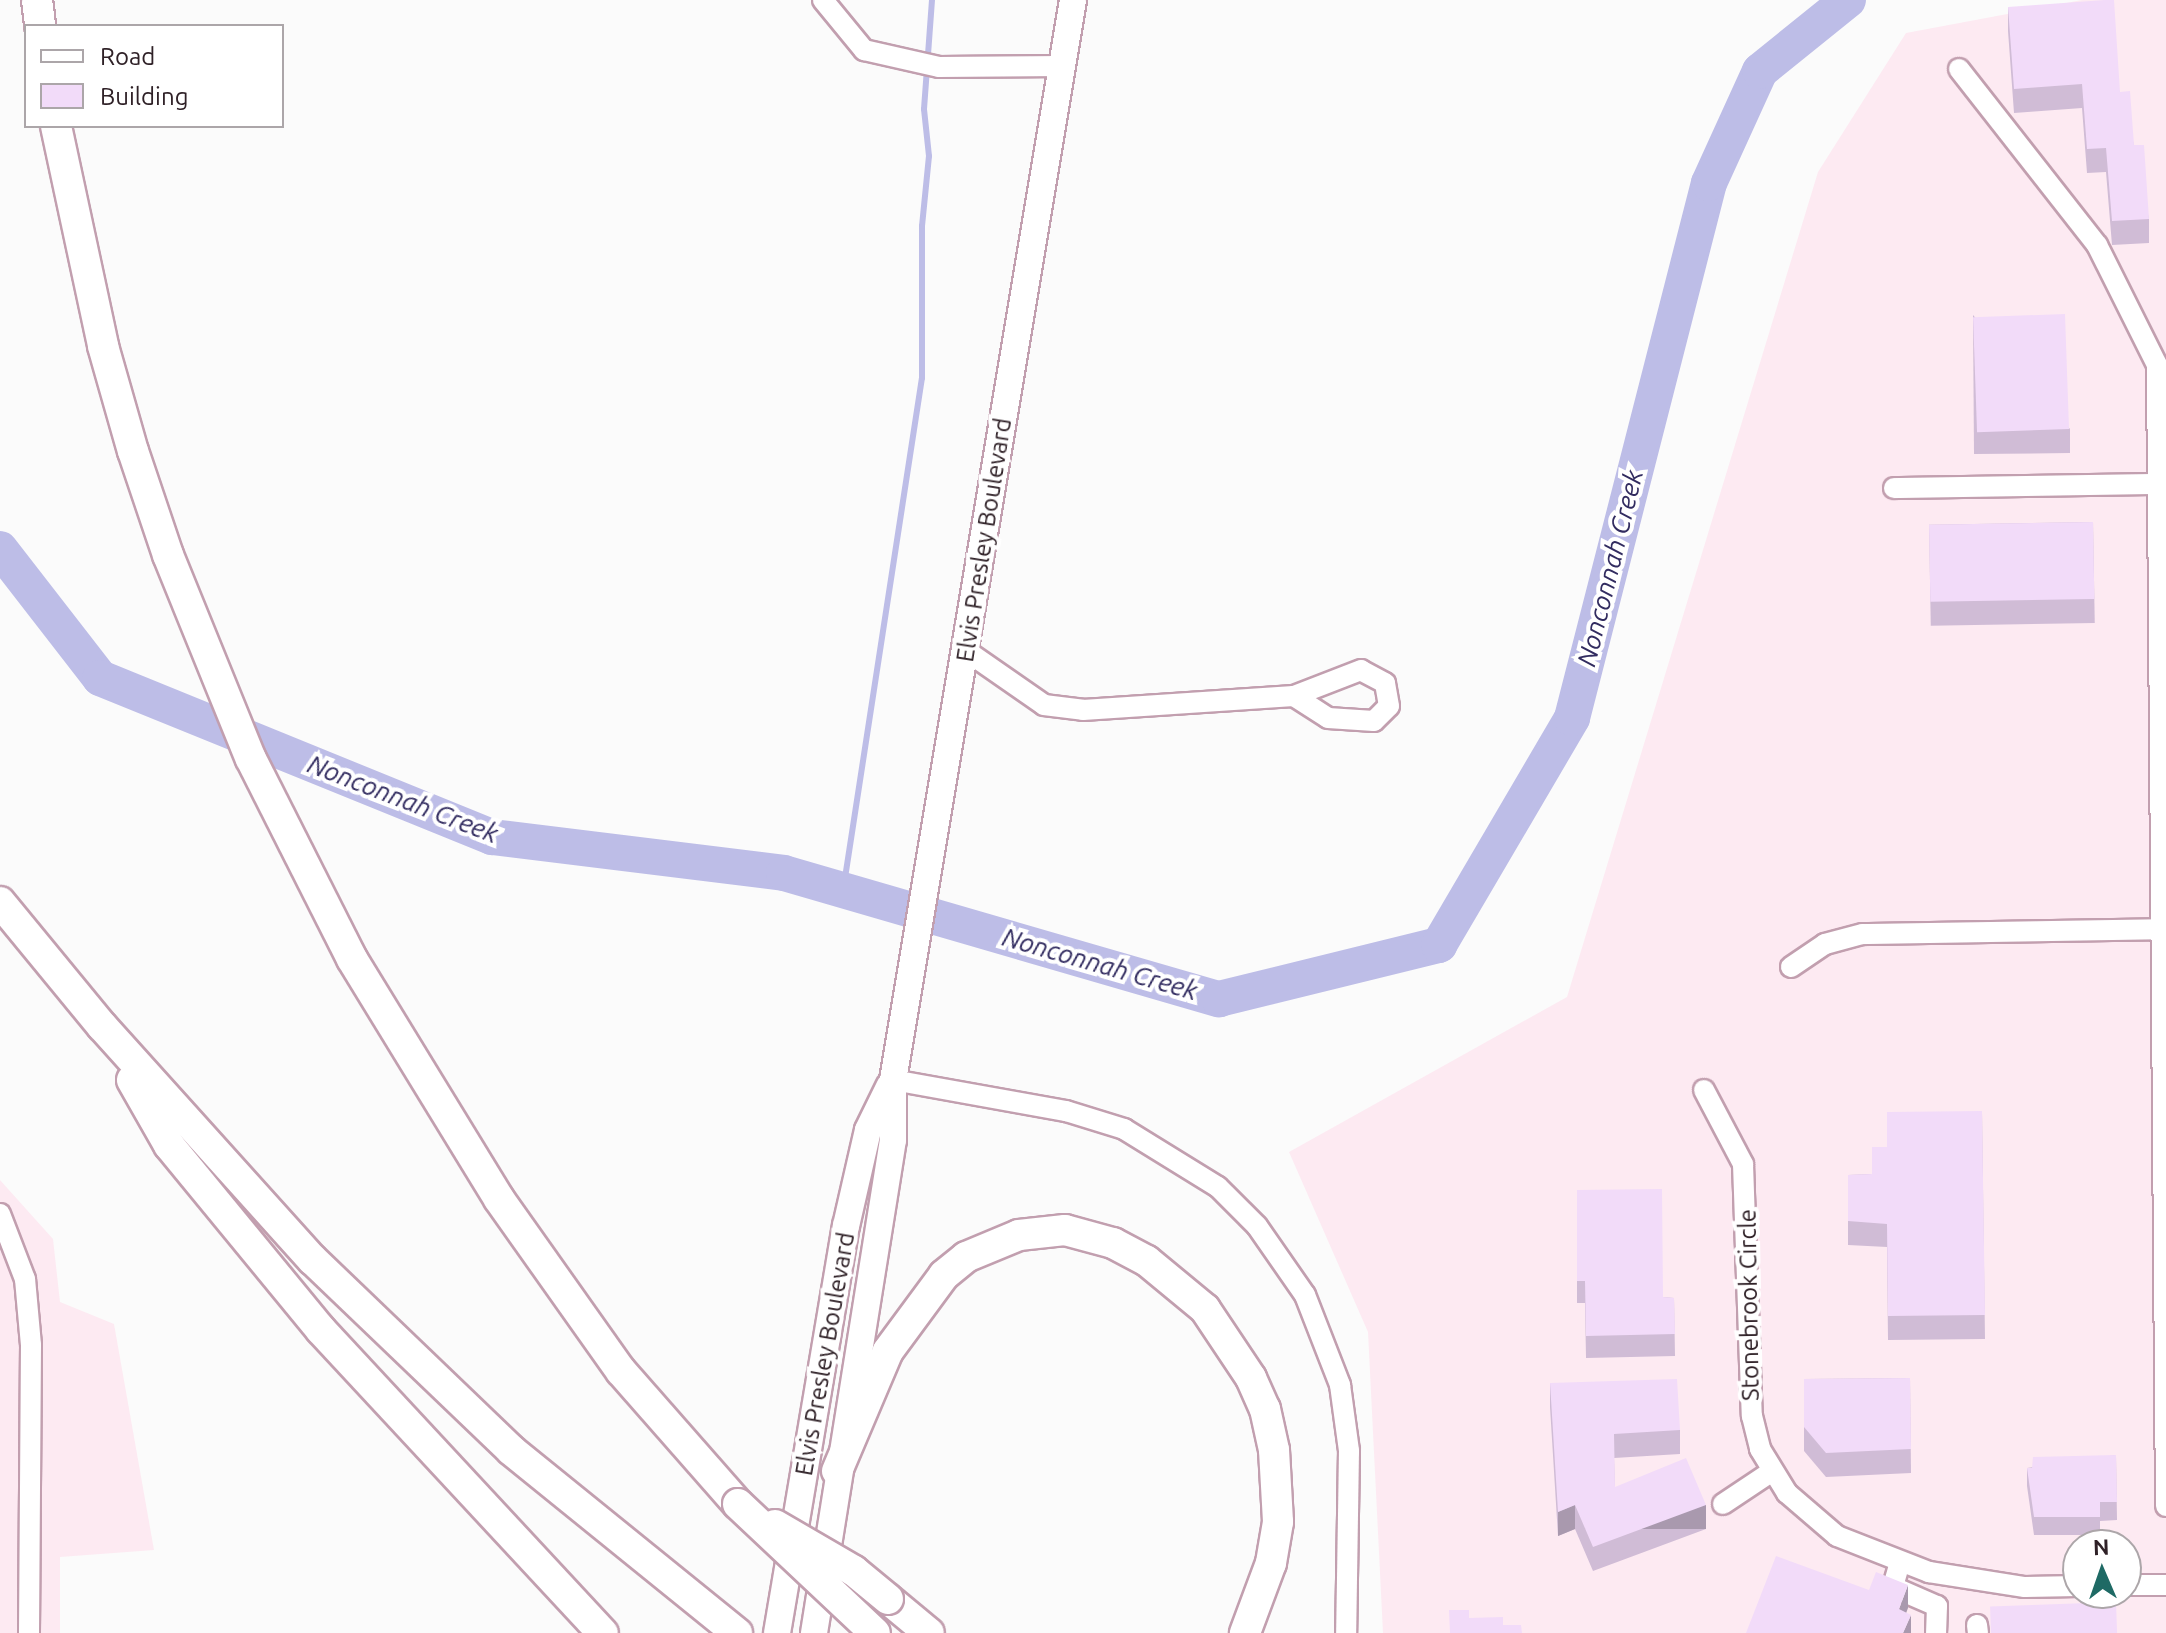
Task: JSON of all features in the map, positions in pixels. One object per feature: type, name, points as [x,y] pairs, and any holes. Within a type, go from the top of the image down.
[{"type":"highway","points":[[37,0],[40,24]]},
{"type":"highway","points":[[48,24],[49,0]]},
{"type":"highway","points":[[56,128],[121,410],[168,555],[251,759],[352,959],[440,1107],[572,1305],[717,1482],[875,1633]]},
{"type":"highway","points":[[0,902],[102,1026],[313,1260],[419,1365],[568,1500],[737,1633]]},
{"type":"highway","points":[[102,1026],[169,1145],[251,1248],[341,1352],[603,1633]]},
{"type":"highway","points":[[837,1471],[888,1351],[944,1275],[966,1257],[1019,1235],[1065,1230],[1113,1243],[1147,1261],[1205,1309],[1228,1339],[1265,1409],[1274,1450],[1278,1522],[1271,1563],[1245,1633]]},
{"type":"highway","points":[[738,1504],[854,1571],[929,1633]]},
{"type":"main road","name":"Elvis Presley Boulevard","points":[[814,1633],[837,1471],[893,1140],[893,1080],[1073,0]]},
{"type":"main road","name":"Elvis Presley Boulevard","points":[[777,1625],[846,1226],[868,1130],[893,1080]]},
{"type":"street","points":[[823,0],[864,50],[939,67],[1063,66]]},
{"type":"street","points":[[1959,69],[2097,245],[2157,365],[2164,929],[2166,1506]]},
{"type":"street","points":[[1894,488],[2158,484]]},
{"type":"street","points":[[965,650],[1044,705],[1083,710],[1294,696]]},
{"type":"street","points":[[1791,967],[1825,944],[1863,934],[2164,929]]},
{"type":"street","points":[[893,1080],[1066,1111],[1124,1129],[1185,1163],[1257,1226],[1305,1295],[1340,1385],[1349,1451],[1346,1633]]},
{"type":"street","name":"Stonebrook Circle","points":[[1704,1090],[1736,1144],[1745,1175],[1749,1388],[1760,1449],[1771,1472],[1809,1517],[1837,1536],[1900,1562],[1976,1581],[2062,1585]]},
{"type":"street","points":[[0,1214],[25,1279],[31,1345],[29,1633]]},
{"type":"street","points":[[1723,1504],[1771,1472]]},
{"type":"street","points":[[1900,1562],[1893,1587],[1937,1606],[1936,1633]]},
{"type":"street","points":[[2142,1585],[2166,1585]]},
{"type":"shaded area","points":[[2082,0],[2166,0],[2166,1633],[1383,1633],[1368,1332],[1289,1152],[1567,997],[1818,172],[1906,33]]},
{"type":"shaded area","points":[[0,1180],[53,1239],[60,1302],[114,1324],[154,1550],[60,1557],[60,1633],[0,1633]]},
{"type":"building","points":[[2114,0],[2120,92],[2130,91],[2134,145],[2144,145],[2149,219],[2112,221],[2106,148],[2087,149],[2082,84],[2014,89],[2008,7]]},
{"type":"building","points":[[2065,314],[2069,429],[1977,432],[1973,317]]},
{"type":"building","points":[[2093,522],[2094,599],[1930,602],[1929,525]]},
{"type":"building","points":[[1982,1111],[1985,1315],[1888,1316],[1887,1224],[1848,1221],[1848,1175],[1872,1174],[1872,1147],[1887,1147],[1887,1112]]},
{"type":"building","points":[[1662,1189],[1663,1297],[1674,1298],[1675,1334],[1586,1336],[1585,1281],[1577,1281],[1577,1190]]},
{"type":"building","points":[[1910,1378],[1911,1449],[1826,1453],[1804,1427],[1804,1379]]},
{"type":"building","points":[[1677,1379],[1680,1430],[1614,1434],[1615,1487],[1686,1458],[1706,1505],[1593,1547],[1575,1505],[1558,1512],[1550,1383]]},
{"type":"building","points":[[2116,1455],[2117,1502],[2100,1502],[2100,1517],[2034,1517],[2027,1468],[2032,1468],[2033,1457]]},
{"type":"building","points":[[1776,1556],[1869,1590],[1876,1572],[1908,1585],[1899,1609],[1911,1615],[1903,1633],[1746,1633]]},
{"type":"building","points":[[2062,1604],[2062,1609],[2116,1609],[2117,1633],[1991,1633],[1990,1606]]},
{"type":"building","points":[[1449,1610],[1469,1610],[1469,1618],[1503,1617],[1503,1625],[1521,1625],[1522,1633],[1450,1633]]},
{"type":"waterway","points":[[843,891],[922,378],[922,226],[929,156],[924,109],[932,0]]},
{"type":"waterway","name":"Nonconnah Creek","points":[[0,549],[100,678],[492,837],[784,873],[1219,999],[1439,945],[1572,718],[1709,183],[1760,71],[1848,0]]}]
